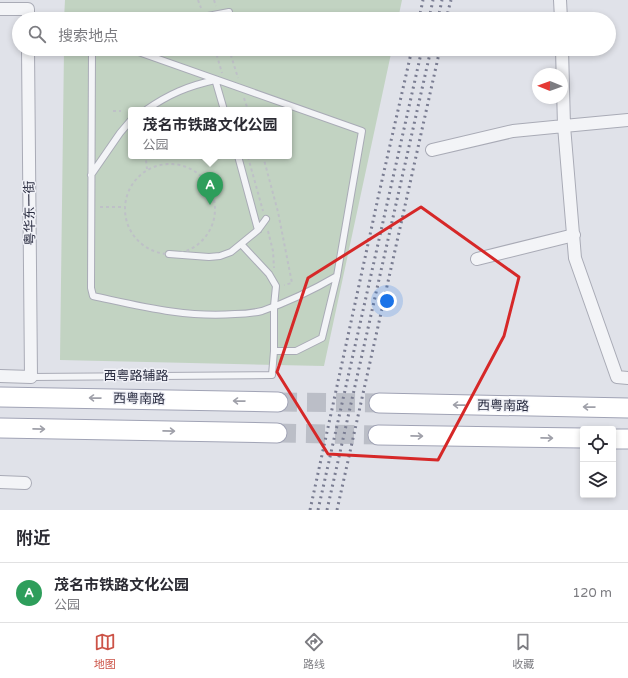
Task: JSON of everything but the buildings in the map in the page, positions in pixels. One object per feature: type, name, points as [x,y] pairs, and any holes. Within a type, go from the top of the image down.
[{"type":"main road","name":"西粤南路","points":[[0,397],[278,402]]},
{"type":"main road","name":"西粤南路","points":[[379,403],[628,408]]},
{"type":"main road","points":[[0,428],[277,433]]},
{"type":"main road","points":[[378,435],[580,438]]},
{"type":"main road","points":[[616,439],[628,439]]},
{"type":"street","points":[[560,0],[561,12]]},
{"type":"street","points":[[0,9],[17,12]]},
{"type":"street","name":"粤华东一街","points":[[28,56],[31,376]]},
{"type":"street","points":[[562,56],[564,126],[575,258],[617,377],[628,378]]},
{"type":"street","points":[[432,150],[513,131],[628,120]]},
{"type":"street","points":[[477,259],[574,235]]},
{"type":"street","name":"西粤路辅路","points":[[0,376],[31,376]]},
{"type":"street","points":[[0,482],[25,483]]},
{"type":"lane","points":[[92,56],[91,288],[93,296],[159,310],[200,316],[244,314],[261,311],[299,296],[336,276]]},
{"type":"lane","points":[[149,56],[362,131],[336,276],[322,338],[296,351],[274,350],[274,306],[276,286],[269,274],[241,244]]},
{"type":"lane","points":[[150,107],[182,89],[215,80]]},
{"type":"lane","points":[[215,80],[223,107]]},
{"type":"lane","points":[[91,175],[128,124]]},
{"type":"lane","points":[[239,159],[258,230]]},
{"type":"lane","points":[[169,254],[209,257],[220,256],[231,252],[241,244],[258,230],[266,219]]},
{"type":"lane","name":"西粤路辅路","points":[[31,376],[272,375],[274,350]]},
{"type":"path","points":[[217,56],[225,82]]},
{"type":"path","points":[[113,111],[121,111]]},
{"type":"path","points":[[145,159],[147,170]]},
{"type":"path","points":[[264,159],[278,212],[292,283],[276,286]]},
{"type":"path","points":[[168,163],[179,164],[190,168],[207,182],[213,195],[215,208],[214,221],[205,238],[198,245],[180,253],[169,254],[146,248],[137,240],[130,230],[126,219],[125,207],[131,185],[138,176],[157,165],[168,163]]},
{"type":"path","points":[[91,207],[125,207]]},
{"type":"highlighted area","points":[[421,207],[519,277],[504,336],[438,460],[328,454],[277,372],[308,278]]},
{"type":"green space","points":[[65,0],[402,0],[399,12],[64,12]]},
{"type":"green space","points":[[64,56],[390,56],[324,366],[60,360]]},
{"type":"tunnel","points":[[278,402],[379,403]]},
{"type":"tunnel","points":[[277,433],[378,435]]},
{"type":"railway","points":[[420,12],[423,0]]},
{"type":"railway","points":[[430,12],[433,0]]},
{"type":"railway","points":[[439,12],[442,0]]},
{"type":"railway","points":[[448,12],[451,0]]},
{"type":"railway","points":[[310,510],[410,56]]},
{"type":"railway","points":[[318,510],[420,56]]},
{"type":"railway","points":[[327,510],[429,56]]},
{"type":"railway","points":[[337,510],[438,56]]},
{"type":"place","name":"茂名市铁路文化公园","points":[[210,205]]}]
